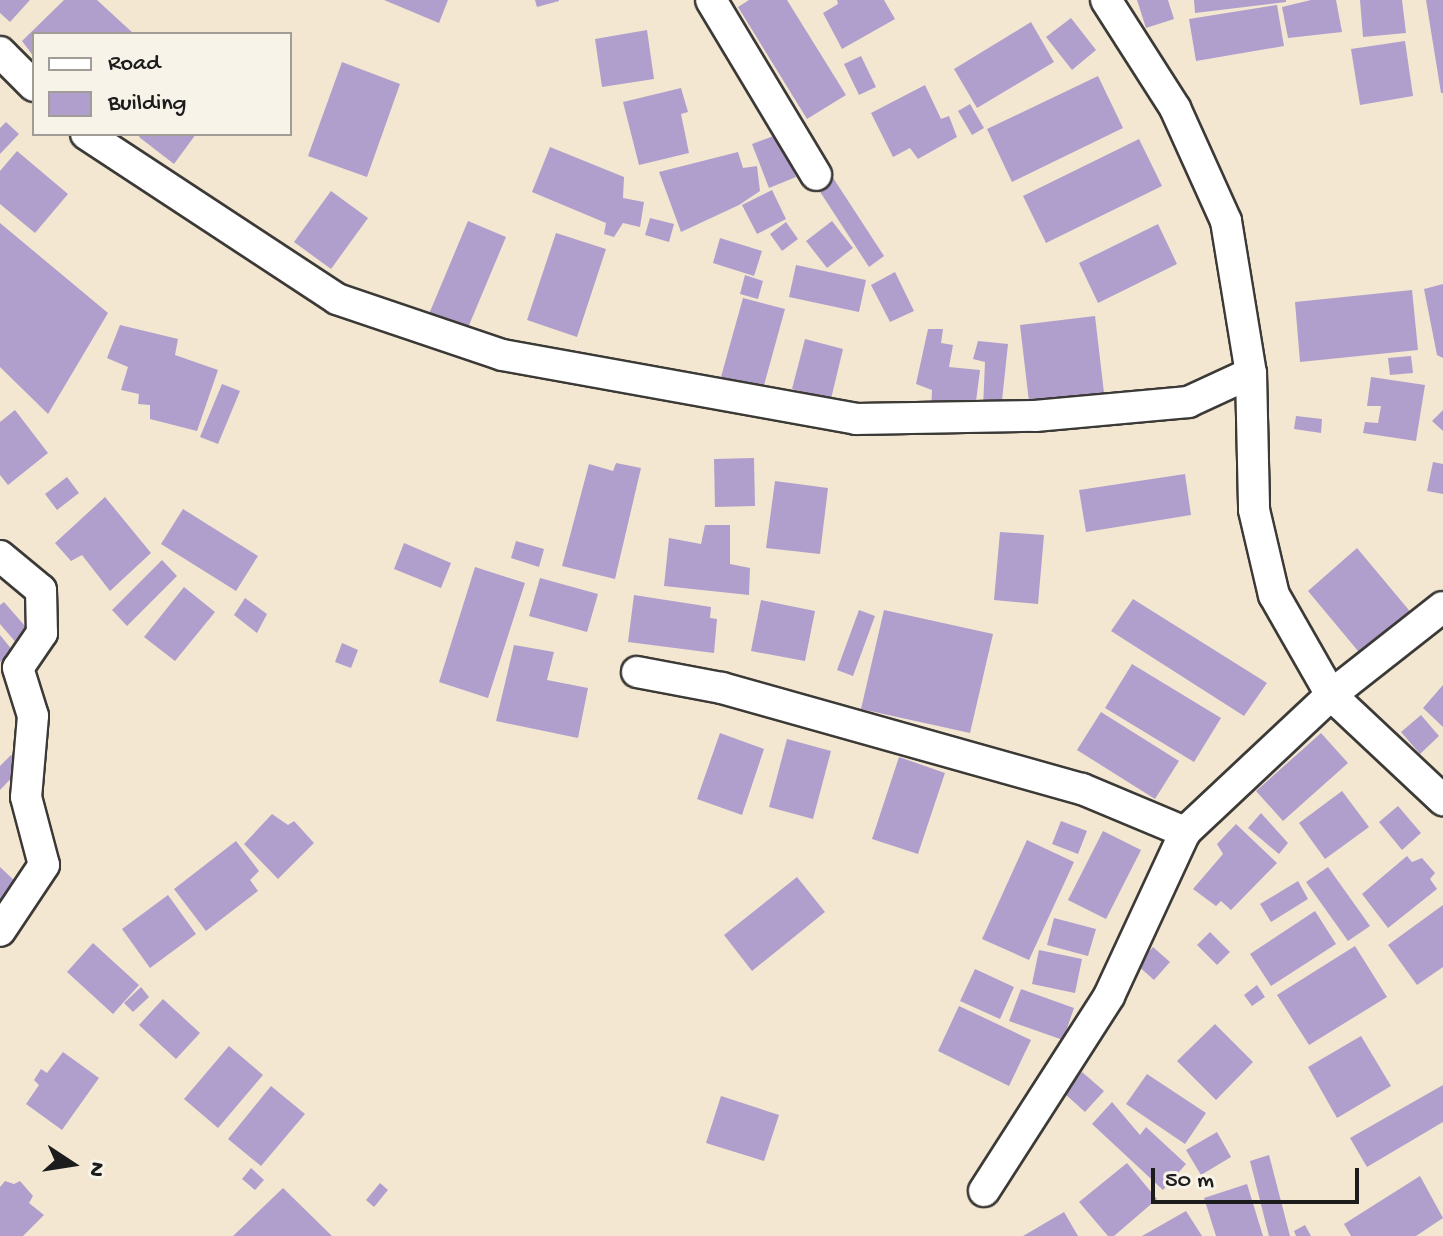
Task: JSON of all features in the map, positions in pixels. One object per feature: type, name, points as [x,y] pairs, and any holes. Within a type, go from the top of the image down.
[{"type":"street","points":[[711,0],[816,175]]},
{"type":"street","points":[[1106,0],[1175,108],[1226,221],[1251,373],[1254,510],[1274,595],[1331,695],[1443,800]]},
{"type":"street","points":[[0,52],[32,84]]},
{"type":"street","points":[[89,136],[337,299],[502,355],[856,419],[1035,416],[1188,402],[1251,373]]},
{"type":"street","points":[[0,556],[41,590],[42,633],[18,668],[33,716],[26,797],[44,865],[0,931]]},
{"type":"street","points":[[984,1191],[1109,996],[1185,832],[1331,695],[1443,607]]},
{"type":"street","points":[[637,672],[722,688],[1082,789],[1185,832]]},
{"type":"building","points":[[0,0],[30,0],[10,22],[0,13]]},
{"type":"building","points":[[64,0],[97,0],[132,32],[32,32],[32,54],[22,41]]},
{"type":"building","points":[[384,0],[448,0],[439,23]]},
{"type":"building","points":[[535,0],[559,0],[559,1],[537,7]]},
{"type":"building","points":[[749,0],[787,0],[846,95],[807,119],[738,7]]},
{"type":"building","points":[[837,0],[884,0],[895,19],[842,49],[823,13],[838,4]]},
{"type":"building","points":[[1137,0],[1168,0],[1174,19],[1146,28]]},
{"type":"building","points":[[1194,0],[1286,0],[1286,2],[1195,13]]},
{"type":"building","points":[[1311,0],[1336,0],[1342,32],[1288,38],[1282,7]]},
{"type":"building","points":[[1360,0],[1402,0],[1406,33],[1363,37]]},
{"type":"building","points":[[1426,0],[1443,0],[1443,93],[1441,93]]},
{"type":"building","points":[[1277,5],[1284,46],[1196,61],[1189,19]]},
{"type":"building","points":[[1071,18],[1096,50],[1072,70],[1046,37]]},
{"type":"building","points":[[1031,22],[1054,62],[977,108],[954,69]]},
{"type":"building","points":[[647,30],[654,79],[602,87],[595,39]]},
{"type":"building","points":[[1405,41],[1413,96],[1360,105],[1351,49]]},
{"type":"building","points":[[861,56],[876,87],[859,95],[844,64]]},
{"type":"building","points":[[342,62],[400,84],[367,177],[308,156]]},
{"type":"building","points":[[1098,76],[1123,128],[1012,182],[987,129]]},
{"type":"building","points":[[925,85],[941,119],[949,116],[957,137],[918,159],[910,148],[893,157],[871,113]]},
{"type":"building","points":[[681,88],[688,112],[681,114],[689,153],[639,165],[623,102]]},
{"type":"building","points":[[970,104],[984,128],[972,135],[958,111]]},
{"type":"building","points":[[6,122],[19,134],[0,154],[0,128]]},
{"type":"building","points":[[779,134],[796,177],[769,188],[752,144]]},
{"type":"building","points":[[140,136],[195,136],[174,164]]},
{"type":"building","points":[[1139,139],[1162,186],[1046,243],[1023,196]]},
{"type":"building","points":[[550,147],[624,177],[623,198],[644,202],[640,227],[623,223],[614,237],[604,234],[606,223],[532,192]]},
{"type":"building","points":[[17,151],[68,194],[35,233],[0,204],[0,171]]},
{"type":"building","points":[[738,152],[743,168],[757,166],[760,191],[739,205],[681,232],[659,172]]},
{"type":"building","points":[[828,170],[884,256],[869,267],[813,181]]},
{"type":"building","points":[[772,190],[786,219],[757,234],[742,205]]},
{"type":"building","points":[[331,191],[368,218],[331,269],[294,242]]},
{"type":"building","points":[[650,218],[674,224],[669,242],[645,235]]},
{"type":"building","points":[[468,221],[506,237],[467,330],[429,314]]},
{"type":"building","points":[[832,221],[853,248],[827,268],[806,241]]},
{"type":"building","points":[[786,222],[798,239],[782,251],[770,234]]},
{"type":"building","points":[[0,223],[108,313],[48,414],[0,367]]},
{"type":"building","points":[[1158,224],[1177,264],[1098,303],[1079,263]]},
{"type":"building","points":[[556,233],[606,249],[577,337],[527,320]]},
{"type":"building","points":[[720,238],[762,251],[754,276],[713,263]]},
{"type":"building","points":[[796,265],[866,280],[859,312],[789,297]]},
{"type":"building","points":[[895,272],[914,311],[890,322],[871,285]]},
{"type":"building","points":[[745,275],[763,281],[758,299],[740,294]]},
{"type":"building","points":[[1443,284],[1443,358],[1437,355],[1424,289]]},
{"type":"building","points":[[1412,290],[1418,350],[1300,362],[1295,302]]},
{"type":"building","points":[[743,298],[785,309],[761,396],[719,384]]},
{"type":"building","points":[[1095,316],[1104,393],[1029,402],[1020,325]]},
{"type":"building","points":[[120,325],[178,339],[175,355],[218,370],[197,431],[150,419],[150,405],[138,404],[139,394],[121,390],[128,367],[107,358]]},
{"type":"building","points":[[928,329],[943,329],[941,343],[953,345],[949,367],[980,370],[974,417],[931,411],[932,390],[916,384]]},
{"type":"building","points":[[805,339],[843,349],[831,399],[792,389]]},
{"type":"building","points":[[978,341],[1008,344],[1001,410],[983,408],[985,362],[973,359]]},
{"type":"building","points":[[1411,356],[1413,373],[1390,375],[1388,358]]},
{"type":"building","points":[[1371,377],[1425,385],[1416,441],[1363,433],[1365,422],[1378,423],[1381,406],[1367,406]]},
{"type":"building","points":[[222,384],[240,391],[218,444],[200,437]]},
{"type":"building","points":[[15,410],[48,453],[8,485],[0,475],[0,422]]},
{"type":"building","points":[[1443,410],[1443,431],[1432,421]]},
{"type":"building","points":[[1296,416],[1322,419],[1321,433],[1294,429]]},
{"type":"building","points":[[754,458],[755,506],[715,507],[714,459]]},
{"type":"building","points":[[1433,462],[1443,464],[1443,494],[1427,491]]},
{"type":"building","points":[[616,463],[641,468],[615,579],[562,566],[589,464],[613,471]]},
{"type":"building","points":[[1185,474],[1191,515],[1086,532],[1079,490]]},
{"type":"building","points":[[67,477],[79,493],[57,510],[45,494]]},
{"type":"building","points":[[775,481],[828,488],[820,554],[766,548]]},
{"type":"building","points":[[105,497],[151,553],[110,591],[82,555],[71,561],[55,543]]},
{"type":"building","points":[[183,509],[258,556],[236,591],[161,544]]},
{"type":"building","points":[[705,525],[730,525],[730,564],[750,568],[749,595],[664,586],[669,538],[701,544]]},
{"type":"building","points":[[1000,532],[1044,535],[1038,604],[994,600]]},
{"type":"building","points":[[516,541],[544,549],[539,567],[511,558]]},
{"type":"building","points":[[404,543],[451,563],[441,588],[394,569]]},
{"type":"building","points":[[1357,548],[1413,615],[1363,657],[1308,591]]},
{"type":"building","points":[[162,560],[177,576],[127,626],[112,610]]},
{"type":"building","points":[[475,567],[525,583],[488,698],[439,682]]},
{"type":"building","points":[[540,578],[598,594],[587,632],[529,616]]},
{"type":"building","points":[[184,587],[215,612],[175,661],[144,637]]},
{"type":"building","points":[[634,595],[711,607],[710,618],[717,619],[714,653],[628,642]]},
{"type":"building","points":[[245,598],[267,614],[257,633],[234,615]]},
{"type":"building","points":[[1133,599],[1267,683],[1244,716],[1111,631]]},
{"type":"building","points":[[761,600],[815,611],[805,661],[751,651]]},
{"type":"building","points":[[4,602],[32,634],[19,646],[0,624],[0,605]]},
{"type":"building","points":[[859,610],[875,616],[853,676],[837,670]]},
{"type":"building","points":[[884,610],[993,634],[970,733],[861,709]]},
{"type":"building","points":[[0,635],[13,651],[0,662]]},
{"type":"building","points":[[342,643],[358,650],[351,668],[335,662]]},
{"type":"building","points":[[514,645],[554,652],[547,680],[588,688],[578,738],[496,721]]},
{"type":"building","points":[[1132,664],[1221,718],[1194,762],[1105,708]]},
{"type":"building","points":[[1443,685],[1443,727],[1423,708]]},
{"type":"building","points":[[1101,712],[1179,761],[1155,799],[1077,750]]},
{"type":"building","points":[[1421,715],[1439,736],[1420,754],[1401,732]]},
{"type":"building","points":[[720,733],[764,749],[742,815],[697,799]]},
{"type":"building","points":[[1321,733],[1348,763],[1283,821],[1256,791]]},
{"type":"building","points":[[787,739],[831,751],[813,819],[769,807]]},
{"type":"building","points":[[11,755],[22,767],[0,790],[0,766]]},
{"type":"building","points":[[899,757],[945,773],[918,854],[872,839]]},
{"type":"building","points":[[1342,791],[1369,827],[1325,859],[1299,823]]},
{"type":"building","points":[[1398,806],[1421,833],[1402,850],[1379,822]]},
{"type":"building","points":[[1261,813],[1288,843],[1279,854],[1248,828]]},
{"type":"building","points":[[272,814],[288,825],[294,821],[314,843],[278,879],[244,844]]},
{"type":"building","points":[[1061,821],[1087,831],[1078,854],[1052,844]]},
{"type":"building","points":[[1236,824],[1277,863],[1231,910],[1221,901],[1216,906],[1193,889],[1223,854],[1217,844]]},
{"type":"building","points":[[1103,831],[1141,850],[1106,919],[1068,900]]},
{"type":"building","points":[[1027,840],[1074,862],[1029,960],[982,939]]},
{"type":"building","points":[[236,841],[259,871],[250,880],[258,891],[206,931],[174,889]]},
{"type":"building","points":[[1407,856],[1412,862],[1422,858],[1435,873],[1430,879],[1437,889],[1388,928],[1362,894]]},
{"type":"building","points":[[0,867],[18,884],[0,913]]},
{"type":"building","points":[[1328,867],[1370,926],[1348,941],[1306,882]]},
{"type":"building","points":[[797,877],[825,912],[752,971],[724,935]]},
{"type":"building","points":[[1298,881],[1308,899],[1271,922],[1260,904]]},
{"type":"building","points":[[168,895],[196,934],[150,968],[122,929]]},
{"type":"building","points":[[1443,905],[1443,967],[1417,985],[1388,945]]},
{"type":"building","points":[[1315,911],[1336,944],[1271,986],[1250,954]]},
{"type":"building","points":[[1054,918],[1096,929],[1088,956],[1047,945]]},
{"type":"building","points":[[1210,932],[1230,952],[1217,965],[1197,945]]},
{"type":"building","points":[[93,943],[139,985],[113,1014],[67,972]]},
{"type":"building","points":[[1355,946],[1387,997],[1309,1045],[1277,995]]},
{"type":"building","points":[[1153,947],[1170,962],[1154,980],[1137,965]]},
{"type":"building","points":[[1039,950],[1082,959],[1075,993],[1032,984]]},
{"type":"building","points":[[975,969],[1014,987],[1000,1019],[960,1001]]},
{"type":"building","points":[[1257,985],[1265,997],[1252,1006],[1244,995]]},
{"type":"building","points":[[141,987],[149,997],[133,1012],[124,1003]]},
{"type":"building","points":[[1021,989],[1074,1008],[1063,1040],[1009,1021]]},
{"type":"building","points":[[163,999],[200,1033],[176,1059],[139,1025]]},
{"type":"building","points":[[959,1006],[1031,1040],[1009,1086],[938,1051]]},
{"type":"building","points":[[1215,1024],[1253,1062],[1216,1100],[1177,1061]]},
{"type":"building","points":[[1361,1036],[1391,1086],[1337,1118],[1308,1067]]},
{"type":"building","points":[[229,1046],[263,1075],[218,1128],[184,1099]]},
{"type":"building","points":[[63,1052],[99,1078],[62,1130],[26,1104],[39,1085],[34,1080],[41,1069],[47,1073]]},
{"type":"building","points":[[1082,1072],[1104,1091],[1085,1112],[1064,1093]]},
{"type":"building","points":[[1147,1074],[1206,1113],[1185,1144],[1126,1104]]},
{"type":"building","points":[[1443,1085],[1443,1122],[1367,1167],[1350,1138]]},
{"type":"building","points":[[271,1086],[305,1114],[261,1166],[228,1139]]},
{"type":"building","points":[[721,1096],[779,1115],[764,1161],[706,1143]]},
{"type":"building","points":[[1112,1102],[1140,1135],[1146,1127],[1186,1164],[1163,1190],[1092,1124]]},
{"type":"building","points":[[1217,1132],[1231,1157],[1201,1175],[1186,1150]]},
{"type":"building","points":[[1269,1155],[1290,1236],[1269,1236],[1250,1161]]},
{"type":"building","points":[[1127,1163],[1157,1199],[1114,1236],[1108,1236],[1079,1202]]},
{"type":"building","points":[[251,1168],[264,1180],[255,1190],[242,1179]]},
{"type":"building","points":[[1420,1176],[1443,1218],[1416,1236],[1351,1236],[1344,1224]]},
{"type":"building","points":[[5,1181],[14,1184],[20,1181],[33,1196],[29,1203],[44,1215],[23,1236],[0,1236],[0,1187]]},
{"type":"building","points":[[380,1183],[388,1190],[374,1207],[366,1200]]},
{"type":"building","points":[[1247,1184],[1263,1236],[1216,1236],[1204,1198]]},
{"type":"building","points":[[283,1188],[332,1236],[233,1236]]},
{"type":"building","points":[[1186,1211],[1202,1236],[1142,1236]]},
{"type":"building","points":[[1064,1212],[1078,1236],[1023,1236]]},
{"type":"building","points":[[1305,1225],[1311,1236],[1296,1236],[1294,1231]]}]
